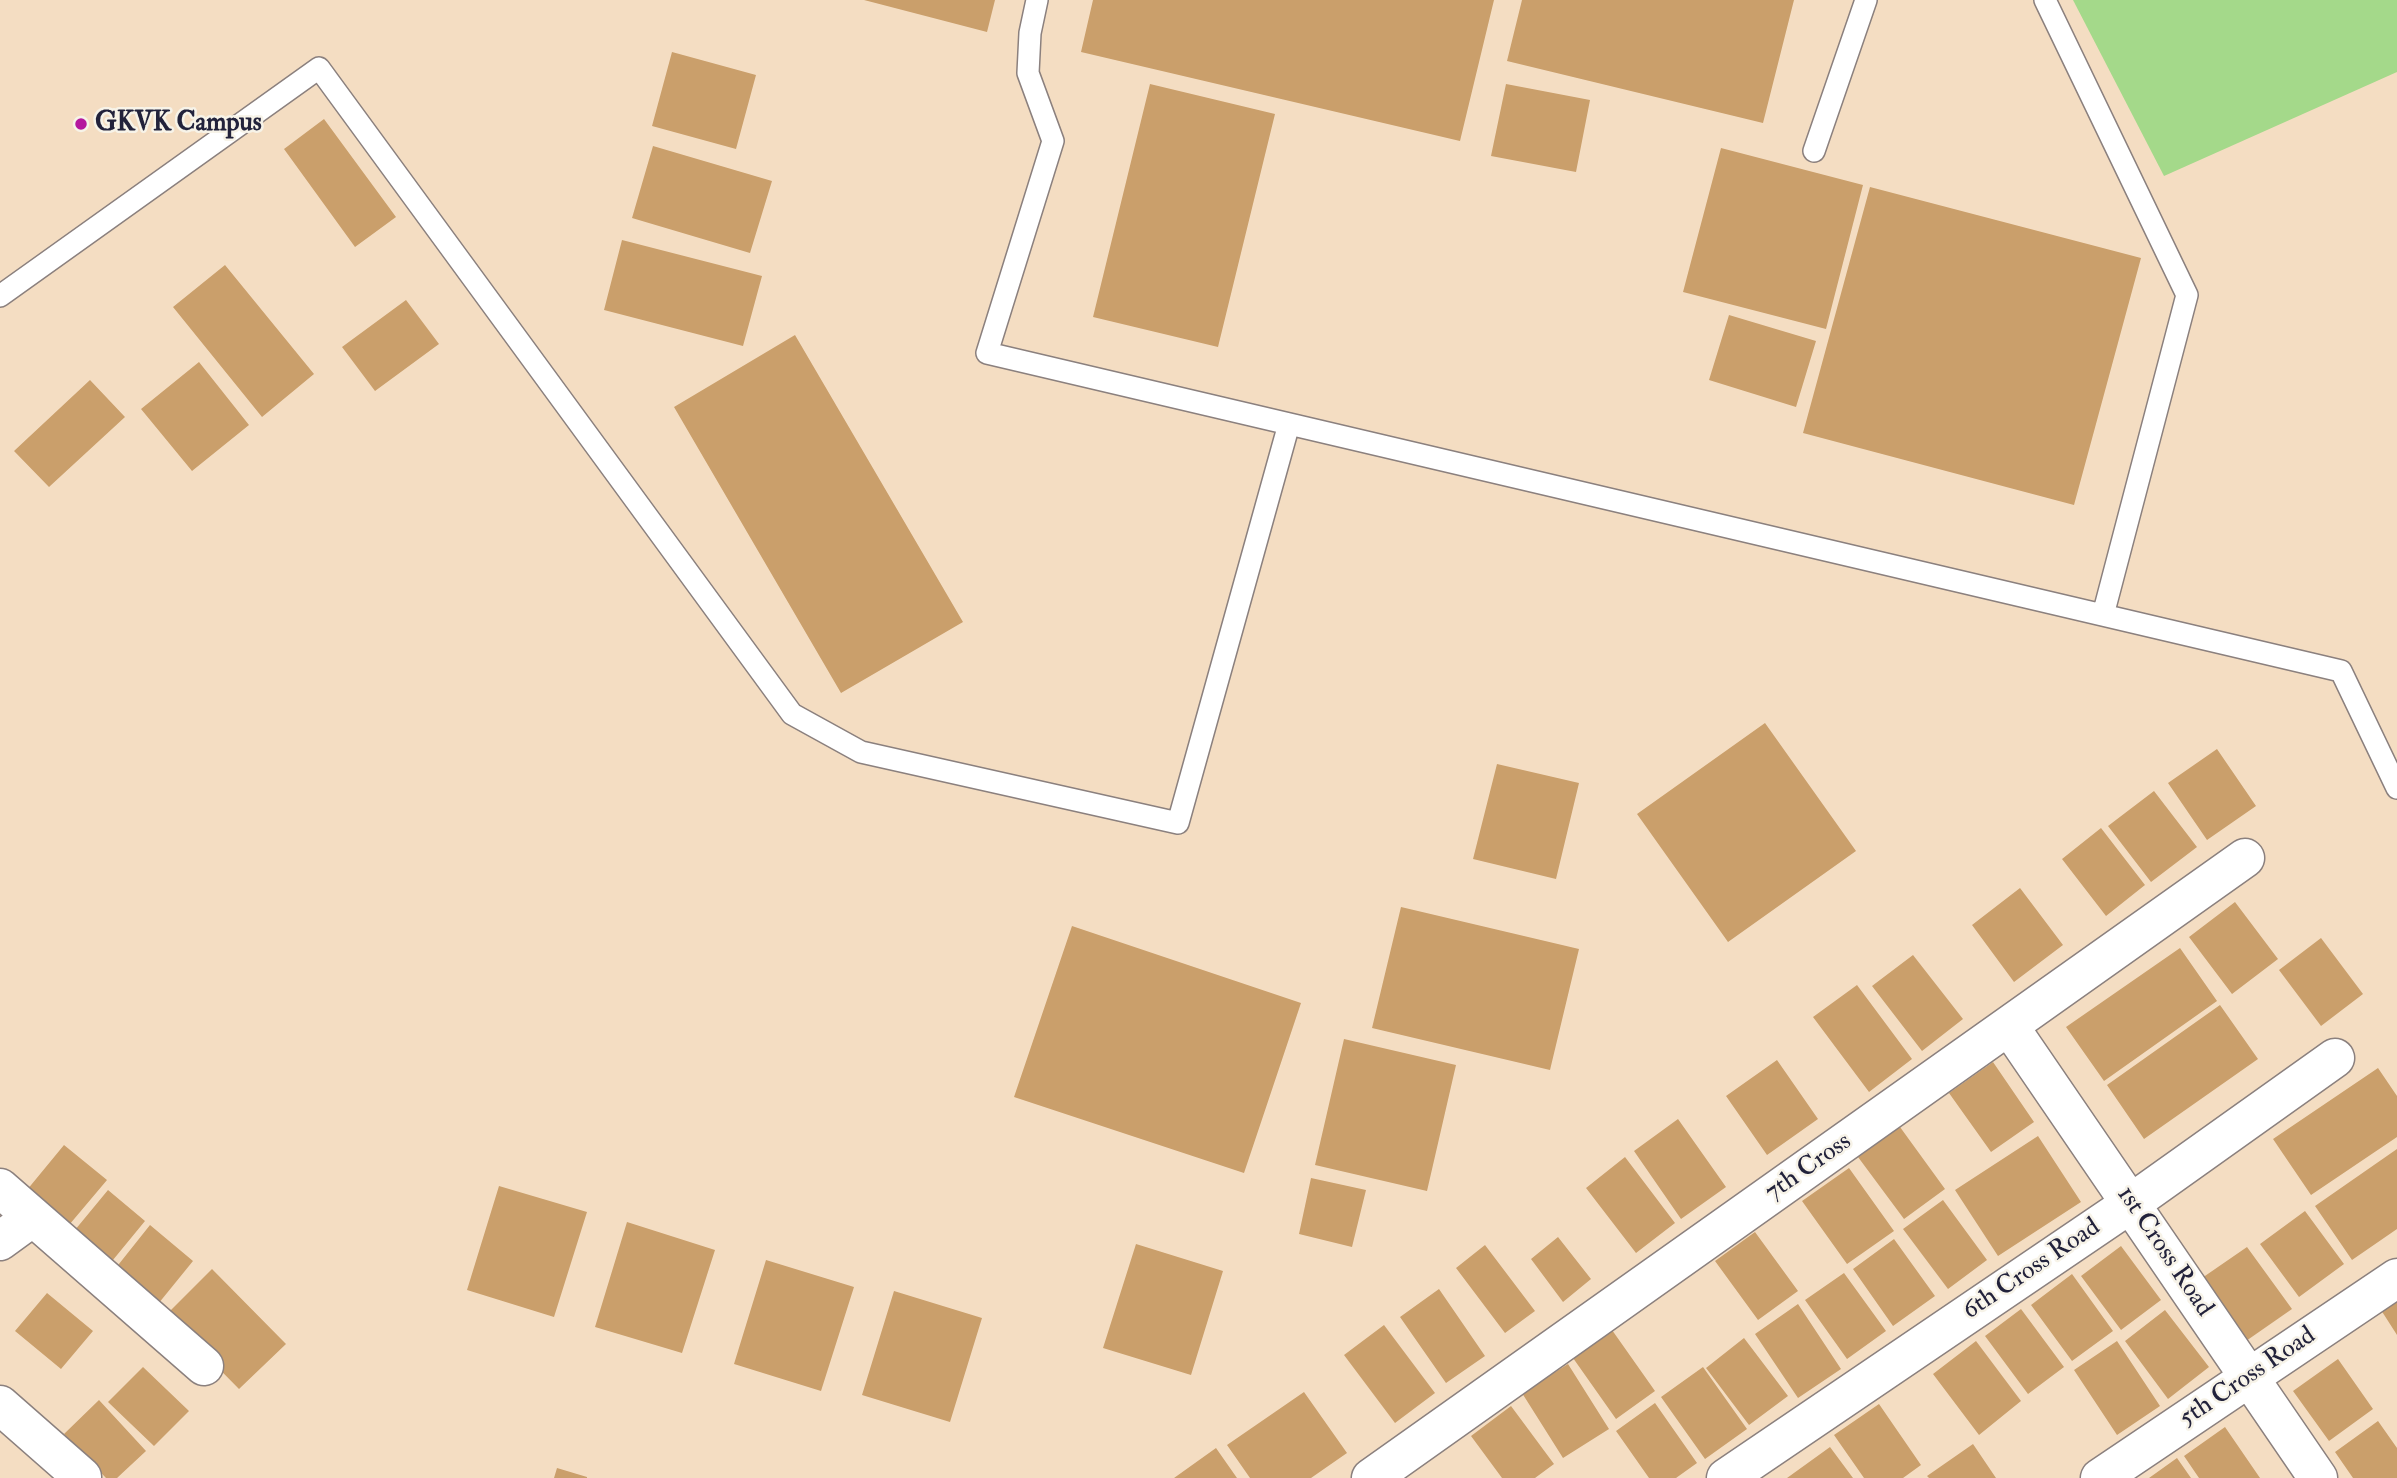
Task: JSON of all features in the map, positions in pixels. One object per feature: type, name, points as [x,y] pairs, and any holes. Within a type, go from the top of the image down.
[{"type":"street","name":"7th Cross","points":[[1371,1478],[2245,858]]},
{"type":"street","name":"1st Cross Road","points":[[2009,1026],[2318,1478]]},
{"type":"street","name":"6th Cross Road","points":[[1726,1478],[2130,1204],[2335,1058]]},
{"type":"street","points":[[0,1188],[204,1366]]},
{"type":"street","points":[[0,1241],[33,1217]]},
{"type":"street","name":"5th Cross Road","points":[[2100,1478],[2397,1278]]},
{"type":"street","points":[[0,1405],[82,1477]]},
{"type":"lane","points":[[1037,0],[1030,33],[1028,73],[1053,141],[987,352],[2341,671],[2397,788]]},
{"type":"lane","points":[[1814,151],[1866,0]]},
{"type":"lane","points":[[2045,0],[2188,295],[2103,615]]},
{"type":"lane","points":[[0,296],[319,68],[792,714],[861,752],[1178,823],[1289,424]]},
{"type":"green space","points":[[2073,0],[2397,0],[2397,72],[2164,176]]},
{"type":"building","points":[[864,0],[995,0],[987,32]]},
{"type":"building","points":[[1093,0],[1494,0],[1460,141],[1081,52]]},
{"type":"building","points":[[1522,0],[1794,0],[1763,123],[1507,61]]},
{"type":"building","points":[[672,52],[756,75],[736,149],[652,126]]},
{"type":"building","points":[[1150,84],[1275,114],[1218,347],[1093,317]]},
{"type":"building","points":[[1506,84],[1590,100],[1576,172],[1491,156]]},
{"type":"building","points":[[324,119],[396,217],[355,247],[284,149]]},
{"type":"building","points":[[653,146],[772,181],[750,253],[632,218]]},
{"type":"building","points":[[1721,148],[1863,185],[1826,329],[1683,292]]},
{"type":"building","points":[[1870,187],[2141,258],[2074,505],[1803,433]]},
{"type":"building","points":[[622,240],[762,276],[743,346],[604,310]]},
{"type":"building","points":[[225,265],[314,374],[262,417],[173,307]]},
{"type":"building","points":[[406,300],[439,344],[375,391],[342,347]]},
{"type":"building","points":[[1729,315],[1816,341],[1796,407],[1709,380]]},
{"type":"building","points":[[795,335],[963,622],[841,693],[674,407]]},
{"type":"building","points":[[199,362],[249,425],[192,471],[141,409]]},
{"type":"building","points":[[90,380],[125,417],[49,487],[14,451]]},
{"type":"building","points":[[1765,723],[1856,851],[1728,942],[1637,814]]},
{"type":"building","points":[[2217,749],[2256,806],[2207,840],[2168,783]]},
{"type":"building","points":[[1497,764],[1579,783],[1556,879],[1473,859]]},
{"type":"building","points":[[2154,791],[2197,847],[2151,882],[2108,826]]},
{"type":"building","points":[[2101,828],[2145,885],[2106,916],[2062,859]]},
{"type":"building","points":[[2020,888],[2063,945],[2014,982],[1972,925]]},
{"type":"building","points":[[2235,902],[2278,959],[2232,994],[2189,937]]},
{"type":"building","points":[[1401,907],[1579,949],[1550,1070],[1372,1028]]},
{"type":"building","points":[[1072,926],[1301,1003],[1244,1173],[1014,1097]]},
{"type":"building","points":[[2321,938],[2363,994],[2321,1026],[2279,970]]},
{"type":"building","points":[[2180,948],[2217,1001],[2104,1081],[2066,1027]]},
{"type":"building","points":[[1913,955],[1963,1019],[1922,1051],[1872,986]]},
{"type":"building","points":[[1857,985],[1912,1059],[1869,1092],[1813,1017]]},
{"type":"building","points":[[2220,1005],[2258,1059],[2144,1139],[2107,1085]]},
{"type":"building","points":[[1344,1039],[1456,1065],[1427,1191],[1315,1165]]},
{"type":"building","points":[[1777,1060],[1818,1119],[1767,1155],[1726,1096]]},
{"type":"building","points":[[1993,1062],[2034,1122],[1991,1152],[1949,1093]]},
{"type":"building","points":[[2378,1068],[2397,1096],[2397,1137],[2311,1195],[2273,1139]]},
{"type":"building","points":[[1678,1119],[1726,1187],[1681,1219],[1634,1151]]},
{"type":"building","points":[[1900,1127],[1945,1189],[1904,1219],[1858,1157]]},
{"type":"building","points":[[2038,1136],[2081,1202],[1998,1256],[1955,1190]]},
{"type":"building","points":[[64,1145],[107,1180],[64,1231],[22,1196]]},
{"type":"building","points":[[2397,1149],[2397,1229],[2352,1260],[2315,1206]]},
{"type":"building","points":[[1625,1157],[1675,1223],[1636,1253],[1586,1188]]},
{"type":"building","points":[[1849,1168],[1894,1231],[1847,1264],[1802,1201]]},
{"type":"building","points":[[1311,1178],[1366,1190],[1352,1247],[1299,1234]]},
{"type":"building","points":[[499,1186],[587,1212],[554,1317],[467,1290]]},
{"type":"building","points":[[108,1190],[145,1221],[108,1266],[70,1236]]},
{"type":"building","points":[[1943,1200],[1987,1260],[1948,1289],[1903,1229]]},
{"type":"building","points":[[2305,1211],[2344,1264],[2299,1297],[2260,1244]]},
{"type":"building","points":[[627,1222],[715,1250],[682,1353],[595,1327]]},
{"type":"building","points":[[150,1225],[193,1261],[154,1309],[111,1274]]},
{"type":"building","points":[[1755,1232],[1798,1291],[1758,1320],[1715,1261]]},
{"type":"building","points":[[1558,1237],[1591,1279],[1563,1302],[1531,1259]]},
{"type":"building","points":[[1894,1239],[1935,1296],[1893,1326],[1853,1269]]},
{"type":"building","points":[[1136,1244],[1223,1271],[1191,1375],[1103,1348]]},
{"type":"building","points":[[1485,1245],[1535,1311],[1505,1333],[1456,1268]]},
{"type":"building","points":[[2121,1246],[2161,1300],[2121,1330],[2081,1276]]},
{"type":"building","points":[[2247,1247],[2292,1309],[2246,1341],[2202,1278]]},
{"type":"building","points":[[766,1260],[854,1287],[821,1391],[734,1364]]},
{"type":"building","points":[[212,1269],[286,1344],[239,1389],[166,1315]]},
{"type":"building","points":[[1844,1273],[1886,1331],[1847,1359],[1805,1300]]},
{"type":"building","points":[[2072,1274],[2113,1331],[2072,1361],[2031,1305]]},
{"type":"building","points":[[1439,1289],[1485,1356],[1446,1383],[1400,1317]]},
{"type":"building","points":[[894,1291],[982,1318],[950,1422],[862,1395]]},
{"type":"building","points":[[47,1293],[93,1331],[61,1369],[15,1331]]},
{"type":"building","points":[[2397,1300],[2397,1335],[2381,1310]]},
{"type":"building","points":[[1798,1304],[1841,1369],[1798,1398],[1755,1334]]},
{"type":"building","points":[[2021,1309],[2064,1367],[2028,1394],[1985,1336]]},
{"type":"building","points":[[2165,1310],[2209,1367],[2168,1399],[2125,1341]]},
{"type":"building","points":[[1384,1325],[1435,1393],[1395,1423],[1344,1355]]},
{"type":"building","points":[[1612,1330],[1655,1391],[1616,1419],[1573,1358]]},
{"type":"building","points":[[1744,1338],[1788,1396],[1749,1425],[1706,1368]]},
{"type":"building","points":[[1976,1341],[2021,1401],[1979,1435],[1933,1374]]},
{"type":"building","points":[[2117,1341],[2160,1406],[2117,1435],[2074,1370]]},
{"type":"building","points":[[2338,1359],[2373,1409],[2329,1441],[2293,1391]]},
{"type":"building","points":[[1568,1364],[1609,1429],[1563,1458],[1522,1393]]},
{"type":"building","points":[[143,1367],[189,1411],[154,1446],[108,1402]]},
{"type":"building","points":[[1703,1367],[1747,1429],[1705,1459],[1661,1397]]},
{"type":"building","points":[[1304,1392],[1347,1453],[1311,1478],[1250,1478],[1227,1445]]},
{"type":"building","points":[[99,1400],[146,1451],[117,1478],[106,1478],[64,1434]]},
{"type":"building","points":[[1655,1403],[1697,1463],[1676,1478],[1649,1478],[1616,1431]]},
{"type":"building","points":[[1879,1404],[1921,1465],[1903,1478],[1864,1478],[1834,1435]]},
{"type":"building","points":[[1511,1406],[1554,1464],[1535,1478],[1502,1478],[1471,1436]]},
{"type":"building","points":[[2378,1421],[2397,1448],[2397,1478],[2353,1478],[2335,1452]]},
{"type":"building","points":[[2225,1427],[2260,1478],[2199,1478],[2184,1456]]},
{"type":"building","points":[[1973,1444],[1996,1478],[1927,1476]]},
{"type":"building","points":[[1830,1447],[1853,1478],[1787,1478]]},
{"type":"building","points":[[1216,1448],[1237,1478],[1174,1478]]},
{"type":"building","points":[[2177,1458],[2191,1478],[2149,1478]]},
{"type":"building","points":[[557,1468],[587,1477],[587,1478],[554,1478]]},
{"type":"place","name":"GKVK Campus","points":[[81,124]]}]
